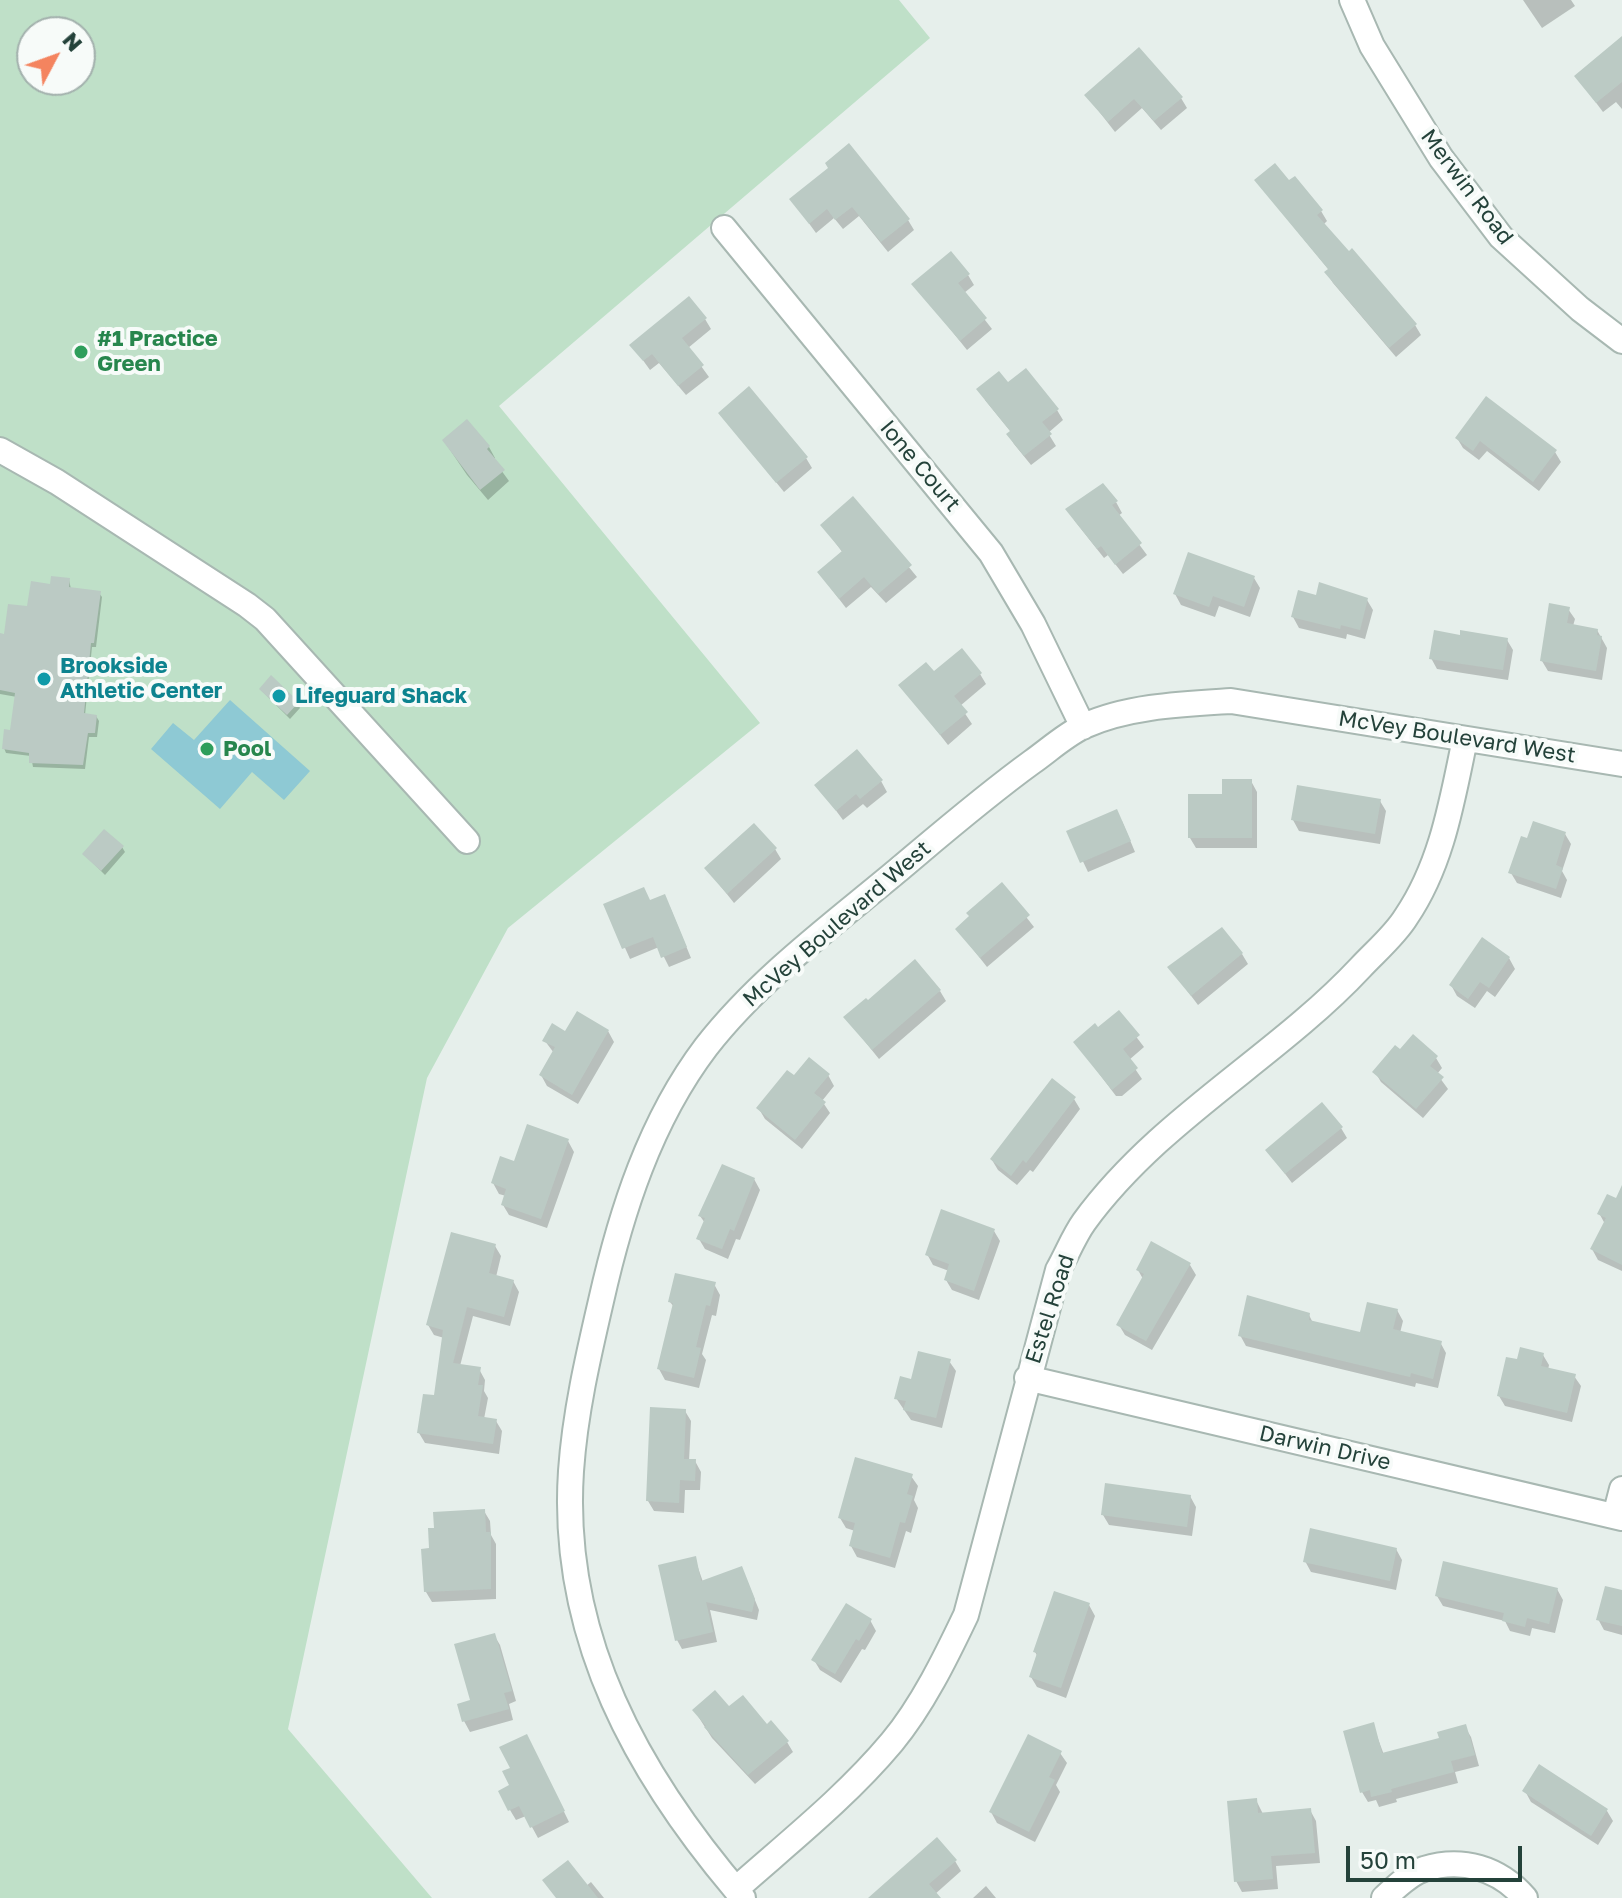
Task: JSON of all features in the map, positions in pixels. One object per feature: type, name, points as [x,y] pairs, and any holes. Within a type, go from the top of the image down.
[{"type":"street","name":"Merwin Road","points":[[1352,0],[1372,46],[1425,133],[1501,237],[1580,309],[1622,341]]},
{"type":"street","name":"Ione Court","points":[[724,228],[991,553],[1033,624],[1083,727]]},
{"type":"street","points":[[0,450],[57,482],[265,619],[467,841]]},
{"type":"street","name":"McVey Boulevard West","points":[[739,1894],[663,1797],[627,1734],[602,1676],[586,1628],[575,1580],[571,1474],[579,1399],[610,1260],[624,1210],[671,1102],[706,1048],[743,1005],[796,955],[993,790],[1083,727],[1121,714],[1184,704],[1231,701],[1622,764]]},
{"type":"street","name":"Estel Road","points":[[739,1894],[851,1787],[894,1739],[942,1664],[966,1615],[1058,1270],[1082,1224],[1112,1186],[1174,1127],[1329,1001],[1406,919],[1435,865],[1465,739]]},
{"type":"street","name":"Darwin Drive","points":[[1027,1378],[1618,1517]]},
{"type":"street","points":[[1618,1517],[1622,1489]]},
{"type":"street","points":[[1387,1895],[1421,1869],[1457,1863],[1492,1871],[1525,1898]]},
{"type":"green space","points":[[0,0],[899,0],[930,38],[499,406],[760,723],[508,928],[427,1078],[288,1729],[432,1898],[0,1898]]},
{"type":"water","points":[[230,700],[310,771],[284,800],[252,772],[220,809],[151,749],[173,723],[194,740]]},
{"type":"building","points":[[1622,36],[1622,82],[1596,103],[1574,76]]},
{"type":"building","points":[[1139,47],[1183,97],[1154,121],[1134,99],[1108,122],[1084,95]]},
{"type":"building","points":[[849,143],[910,219],[881,242],[852,207],[835,220],[827,209],[809,224],[789,199],[828,168],[825,163]]},
{"type":"building","points":[[1275,163],[1289,180],[1295,176],[1323,210],[1317,215],[1349,251],[1352,248],[1417,324],[1389,348],[1324,272],[1328,269],[1254,180]]},
{"type":"building","points":[[951,251],[970,274],[958,283],[987,318],[960,341],[911,284]]},
{"type":"building","points":[[689,296],[707,318],[682,338],[704,365],[678,386],[652,354],[643,361],[629,345]]},
{"type":"building","points":[[1026,368],[1059,409],[1042,422],[1052,434],[1024,456],[1006,434],[1010,431],[976,389],[999,371],[1008,382]]},
{"type":"building","points":[[749,386],[808,457],[776,483],[718,413]]},
{"type":"building","points":[[1486,396],[1557,450],[1533,482],[1480,441],[1473,451],[1455,438]]},
{"type":"building","points":[[467,419],[505,470],[480,490],[442,440]]},
{"type":"building","points":[[1103,483],[1118,501],[1112,505],[1142,543],[1115,565],[1101,546],[1097,549],[1065,509]]},
{"type":"building","points":[[853,496],[912,565],[878,594],[864,577],[839,599],[817,572],[842,551],[820,525]]},
{"type":"building","points":[[1188,552],[1255,576],[1244,607],[1213,596],[1209,607],[1173,594]]},
{"type":"building","name":"Brookside Athletic Center","points":[[51,576],[70,578],[69,587],[101,591],[94,643],[91,643],[84,713],[97,715],[95,733],[88,733],[83,765],[29,763],[29,753],[2,749],[4,729],[10,730],[15,693],[0,690],[0,633],[4,634],[8,604],[27,606],[31,581],[50,584]]},
{"type":"building","points":[[1319,582],[1368,598],[1360,630],[1341,625],[1340,629],[1291,617],[1298,590],[1316,595]]},
{"type":"building","points":[[1549,603],[1570,607],[1567,623],[1598,629],[1597,635],[1602,636],[1596,671],[1540,661]]},
{"type":"building","points":[[1434,630],[1460,635],[1460,630],[1508,638],[1503,670],[1429,659]]},
{"type":"building","points":[[962,648],[982,673],[954,696],[968,712],[940,735],[898,685],[926,662],[934,671]]},
{"type":"building","name":"Lifeguard Shack","points":[[271,675],[299,702],[287,715],[259,689]]},
{"type":"building","points":[[857,749],[883,780],[860,799],[856,794],[836,811],[814,785]]},
{"type":"building","points":[[1222,779],[1252,779],[1252,838],[1188,838],[1188,794],[1222,794]]},
{"type":"building","points":[[1297,785],[1381,799],[1375,834],[1291,820]]},
{"type":"building","points":[[1117,809],[1131,841],[1080,863],[1066,831]]},
{"type":"building","points":[[1533,821],[1566,832],[1556,865],[1563,868],[1556,889],[1508,873],[1521,836],[1527,838]]},
{"type":"building","points":[[754,823],[777,848],[727,894],[704,868]]},
{"type":"building","points":[[104,829],[124,846],[101,871],[82,854]]},
{"type":"building","points":[[1002,882],[1030,915],[980,958],[955,929],[969,916],[966,913]]},
{"type":"building","points":[[644,887],[650,900],[665,894],[687,947],[661,958],[653,937],[622,949],[603,904]]},
{"type":"building","points":[[1222,927],[1243,953],[1191,996],[1167,967]]},
{"type":"building","points":[[1482,937],[1510,957],[1489,988],[1480,982],[1468,999],[1449,985]]},
{"type":"building","points":[[915,959],[941,990],[872,1050],[843,1017],[866,998],[868,1000]]},
{"type":"building","points":[[1119,1010],[1140,1035],[1123,1049],[1138,1068],[1112,1090],[1073,1042],[1095,1023],[1098,1027]]},
{"type":"building","points":[[577,1011],[609,1030],[572,1095],[539,1075],[555,1047],[542,1041],[552,1023],[565,1031]]},
{"type":"building","points":[[1413,1034],[1438,1056],[1430,1066],[1444,1077],[1416,1109],[1372,1072],[1395,1045],[1400,1049]]},
{"type":"building","points":[[809,1057],[830,1074],[814,1093],[826,1102],[795,1140],[756,1108],[787,1070],[794,1075]]},
{"type":"building","points":[[1052,1078],[1076,1097],[1026,1163],[1023,1160],[1011,1176],[990,1159]]},
{"type":"building","points":[[1322,1102],[1343,1127],[1285,1174],[1265,1150]]},
{"type":"building","points":[[527,1124],[569,1139],[541,1219],[501,1205],[506,1189],[491,1183],[500,1156],[514,1161]]},
{"type":"building","points":[[722,1164],[755,1178],[734,1231],[730,1229],[722,1249],[696,1239],[705,1218],[698,1216]]},
{"type":"building","points":[[1622,1185],[1622,1265],[1590,1249],[1606,1218],[1597,1214],[1607,1194],[1616,1198]]},
{"type":"building","points":[[941,1209],[995,1229],[974,1291],[944,1280],[949,1264],[925,1255]]},
{"type":"building","points":[[451,1232],[496,1244],[489,1273],[514,1280],[504,1317],[467,1307],[453,1363],[481,1367],[478,1385],[483,1385],[478,1416],[497,1419],[493,1444],[417,1433],[423,1394],[434,1395],[443,1330],[426,1325]]},
{"type":"building","points":[[1151,1241],[1191,1263],[1146,1341],[1116,1325],[1144,1274],[1136,1270]]},
{"type":"building","points":[[675,1273],[716,1282],[710,1306],[706,1305],[696,1347],[701,1348],[694,1378],[657,1369],[673,1303],[668,1302]]},
{"type":"building","points":[[1247,1295],[1310,1313],[1309,1320],[1360,1332],[1367,1302],[1398,1309],[1393,1329],[1442,1341],[1433,1379],[1411,1373],[1410,1377],[1238,1336]]},
{"type":"building","points":[[1520,1347],[1544,1353],[1541,1366],[1576,1374],[1567,1413],[1497,1396],[1506,1357],[1517,1359]]},
{"type":"building","points":[[918,1351],[951,1359],[936,1418],[903,1410],[906,1401],[894,1399],[900,1376],[911,1379]]},
{"type":"building","points":[[650,1407],[686,1409],[684,1459],[696,1459],[695,1481],[680,1480],[679,1503],[646,1501]]},
{"type":"building","points":[[855,1457],[913,1474],[907,1494],[913,1496],[905,1523],[900,1522],[890,1558],[849,1546],[855,1523],[838,1518]]},
{"type":"building","points":[[1105,1483],[1191,1495],[1187,1527],[1101,1515]]},
{"type":"building","points":[[485,1509],[486,1532],[491,1532],[491,1589],[424,1592],[421,1549],[429,1548],[428,1528],[434,1528],[433,1512]]},
{"type":"building","points":[[1310,1528],[1397,1548],[1390,1581],[1303,1562]]},
{"type":"building","points":[[696,1556],[701,1581],[742,1566],[755,1599],[752,1612],[706,1602],[713,1632],[675,1641],[658,1565]]},
{"type":"building","points":[[1443,1561],[1558,1588],[1549,1624],[1527,1618],[1525,1627],[1502,1621],[1504,1613],[1435,1596]]},
{"type":"building","points":[[1605,1586],[1622,1590],[1622,1626],[1596,1620]]},
{"type":"building","points":[[1054,1591],[1090,1603],[1061,1688],[1029,1677],[1037,1653],[1033,1652]]},
{"type":"building","points":[[846,1603],[872,1619],[835,1674],[811,1660]]},
{"type":"building","points":[[495,1633],[512,1691],[504,1693],[509,1709],[462,1722],[457,1704],[470,1700],[454,1644]]},
{"type":"building","points":[[715,1690],[729,1706],[743,1695],[767,1724],[771,1720],[789,1741],[748,1775],[692,1710]]},
{"type":"building","points":[[1374,1722],[1382,1753],[1439,1738],[1437,1732],[1466,1724],[1475,1755],[1451,1761],[1454,1772],[1371,1797],[1370,1790],[1360,1793],[1343,1731]]},
{"type":"building","points":[[527,1734],[565,1811],[530,1828],[519,1806],[508,1811],[498,1791],[509,1785],[502,1771],[510,1768],[499,1747]]},
{"type":"building","points":[[1028,1734],[1062,1751],[1049,1777],[1055,1780],[1029,1832],[989,1812]]},
{"type":"building","points":[[1539,1764],[1608,1809],[1591,1836],[1522,1791]]},
{"type":"building","points":[[1257,1798],[1258,1813],[1311,1808],[1315,1853],[1271,1856],[1273,1879],[1234,1882],[1227,1801]]},
{"type":"building","points":[[937,1837],[957,1860],[929,1884],[941,1898],[868,1898]]},
{"type":"building","points":[[568,1860],[598,1898],[556,1898],[542,1880]]},
{"type":"place","name":"#1 Practice Green","points":[[81,352]]},
{"type":"place","name":"Brookside Athletic Center","points":[[44,679]]},
{"type":"place","name":"Lifeguard Shack","points":[[279,696]]},
{"type":"place","name":"Pool","points":[[207,749]]}]
